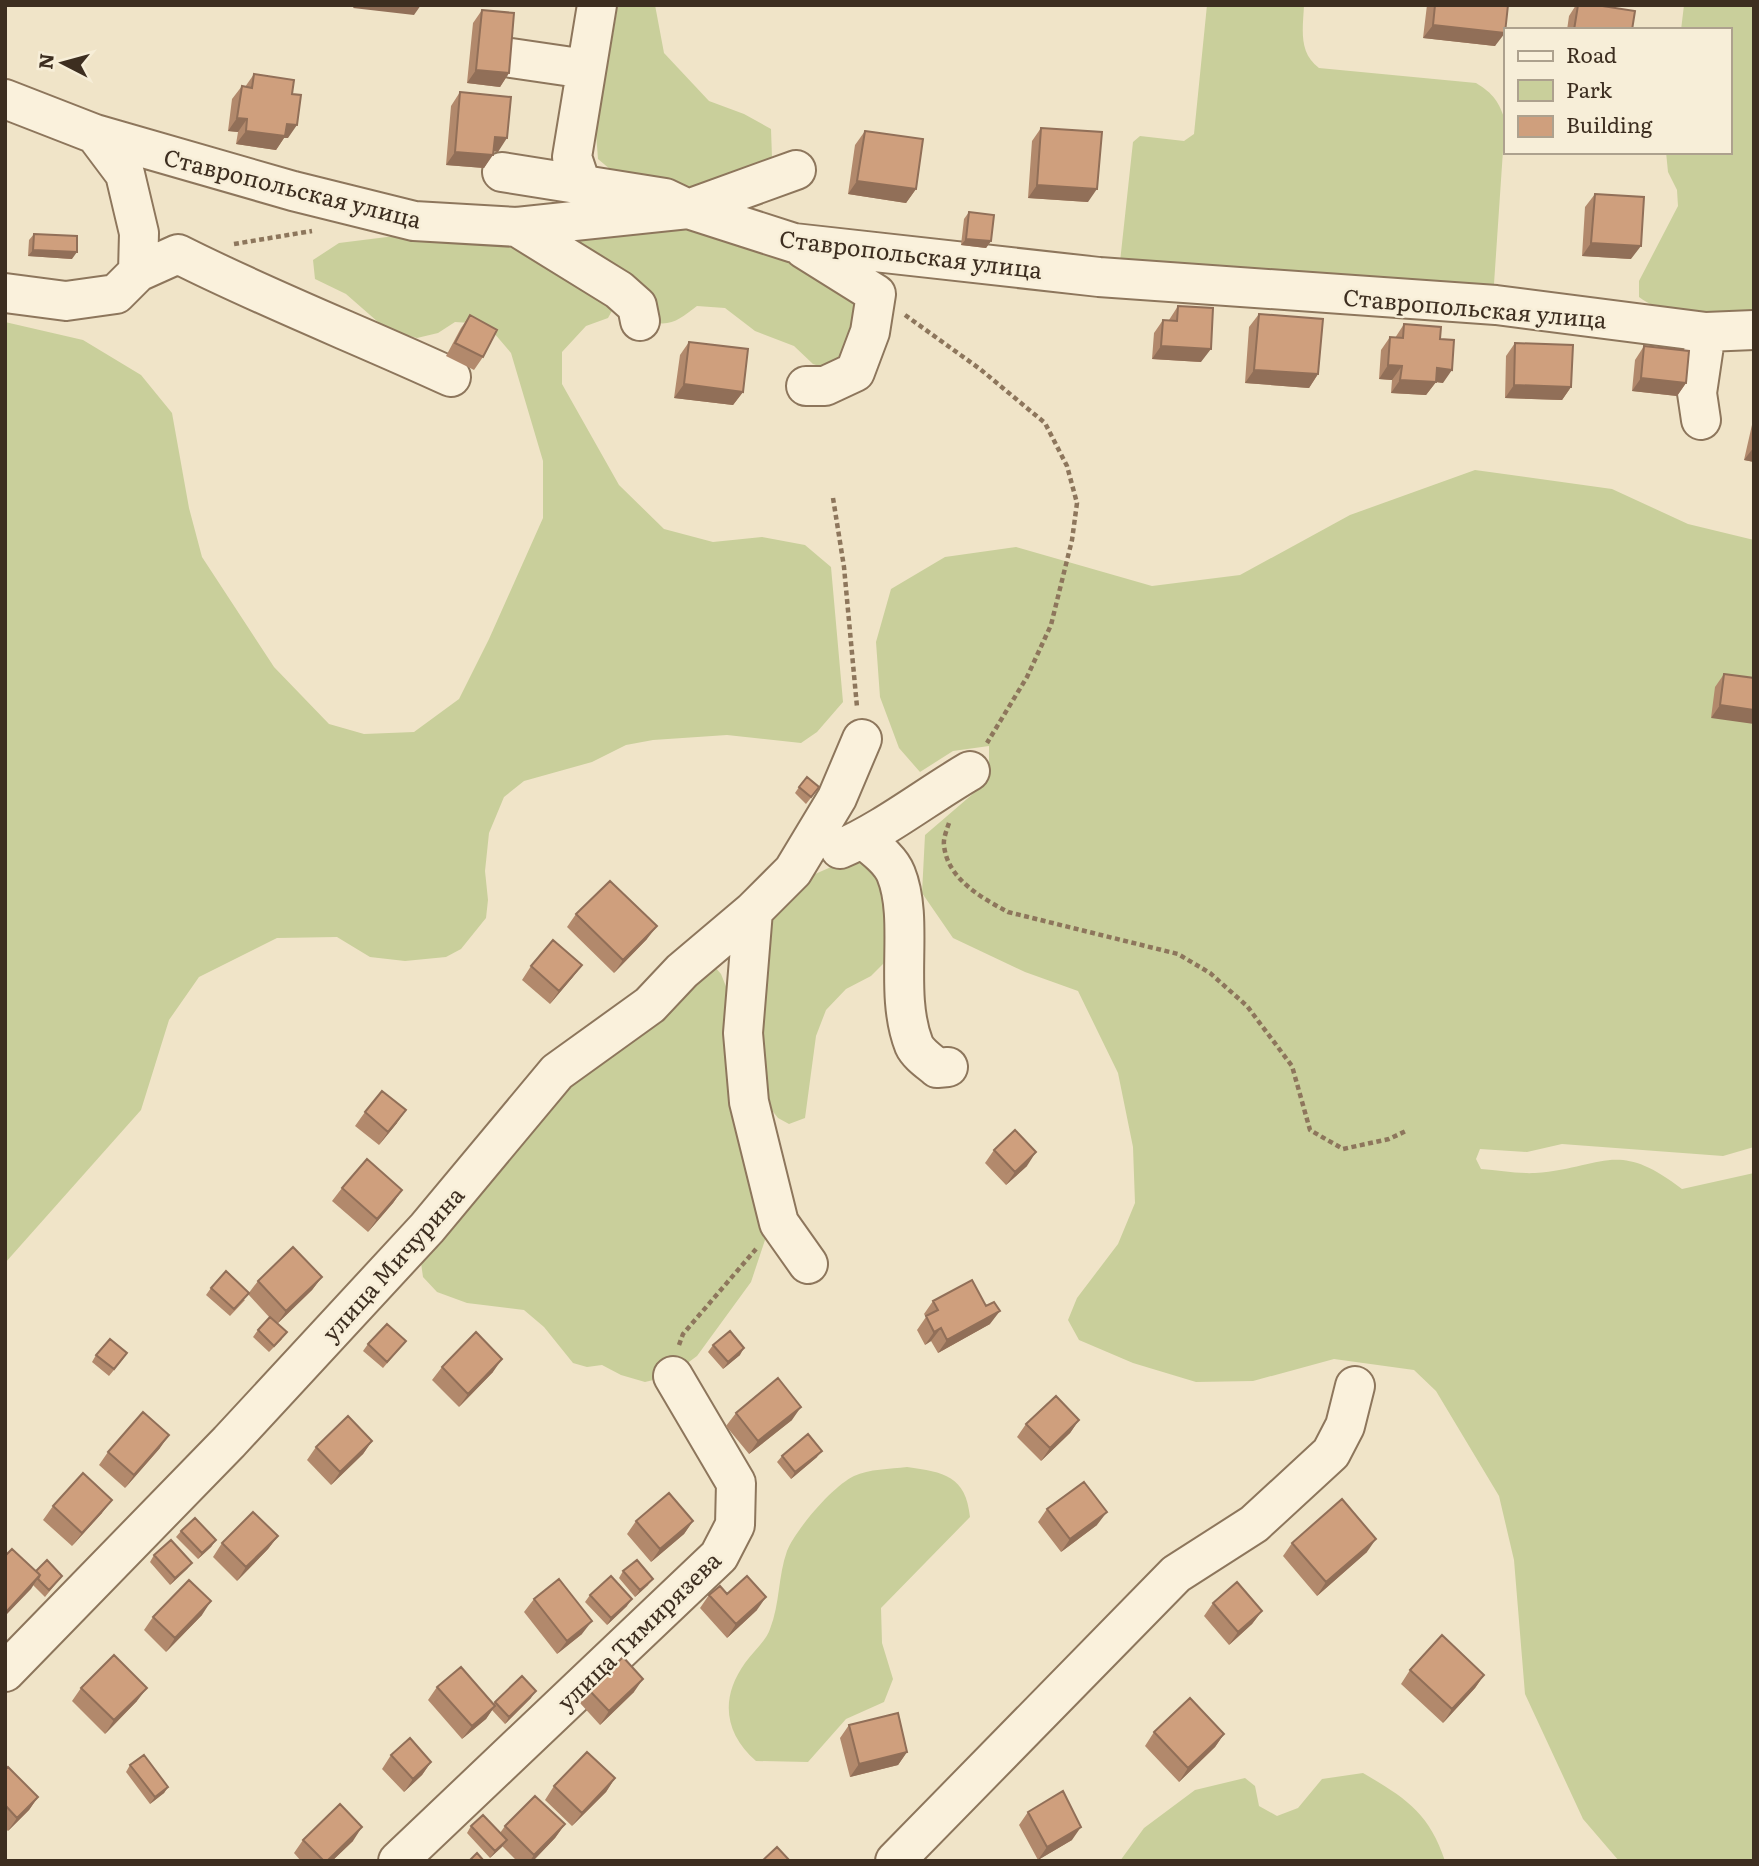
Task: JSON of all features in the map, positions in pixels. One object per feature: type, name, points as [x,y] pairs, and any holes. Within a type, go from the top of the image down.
[{"type":"street","points":[[581,184],[572,157],[597,5]]},
{"type":"street","points":[[512,58],[586,69]]},
{"type":"street","name":"Ставропольская улица","points":[[5,99],[95,134],[293,191],[414,222],[517,227],[688,209],[794,243],[1099,277],[1496,305],[1706,332],[1754,330]]},
{"type":"street","points":[[95,134],[125,174],[139,233],[138,272]]},
{"type":"street","points":[[502,172],[665,198],[688,209],[796,170]]},
{"type":"street","points":[[517,227],[619,290],[637,306],[640,321]]},
{"type":"street","points":[[794,243],[876,294],[870,331],[855,372],[825,386],[806,386]]},
{"type":"street","points":[[5,293],[66,301],[116,294],[138,272],[178,254],[256,294],[311,314],[451,377]]},
{"type":"street","points":[[1701,419],[1697,393],[1706,332]]},
{"type":"street","points":[[793,871],[837,798],[862,740]]},
{"type":"street","points":[[793,871],[863,839],[918,801],[970,771]]},
{"type":"street","points":[[863,839],[883,855],[896,873],[903,905],[904,990],[915,1048],[937,1068],[948,1068]]},
{"type":"street","name":"улица Мичурина","points":[[5,1672],[229,1442],[427,1228],[557,1073],[605,1041],[650,1005],[682,971],[753,911],[793,871]]},
{"type":"street","points":[[753,911],[743,1033],[749,1102],[779,1223],[808,1264]]},
{"type":"street","name":"улица Тимирязева","points":[[398,1861],[719,1556],[735,1525],[736,1483],[673,1376]]},
{"type":"street","points":[[895,1861],[1176,1574],[1254,1524],[1331,1453],[1345,1426],[1355,1386]]},
{"type":"path","points":[[226,245],[320,230]]},
{"type":"path","points":[[876,294],[980,369],[1045,423],[1068,466],[1077,503],[1072,540],[1051,625],[1027,677],[954,802],[944,845],[958,878],[984,899],[1008,912],[1178,954],[1210,973],[1247,1006],[1292,1066],[1310,1130],[1343,1149],[1389,1139],[1408,1130]]},
{"type":"path","points":[[833,498],[862,740]]},
{"type":"path","points":[[673,1376],[675,1355],[683,1334],[779,1223]]},
{"type":"green space","points":[[618,5],[655,5],[664,53],[709,101],[744,114],[771,129],[772,158],[691,189],[617,175],[598,159],[596,133]]},
{"type":"green space","points":[[1207,5],[1304,5],[1303,40],[1312,62],[1319,68],[1476,83],[1491,95],[1504,118],[1494,284],[1487,290],[1120,262],[1133,142],[1140,136],[1184,141],[1194,134]]},
{"type":"green space","points":[[1684,5],[1754,5],[1754,312],[1709,315],[1679,313],[1639,297],[1639,281],[1678,206],[1677,190],[1668,172],[1666,154],[1731,154],[1731,28],[1681,28]]},
{"type":"green space","points":[[682,220],[789,253],[863,298],[863,328],[831,370],[813,364],[794,346],[755,331],[725,308],[697,306],[671,322],[652,322],[561,231]]},
{"type":"green space","points":[[411,234],[514,243],[577,280],[613,309],[608,318],[586,326],[562,352],[562,384],[619,485],[664,529],[713,542],[762,537],[805,545],[831,567],[843,702],[817,732],[801,743],[727,735],[653,740],[626,745],[592,762],[524,781],[504,797],[489,833],[485,871],[488,900],[486,918],[461,949],[446,957],[405,961],[370,957],[337,937],[277,938],[199,977],[169,1020],[141,1110],[5,1263],[5,322],[83,340],[141,375],[172,413],[189,508],[202,557],[274,667],[329,724],[364,734],[414,732],[459,699],[489,639],[543,518],[543,461],[511,353],[494,333],[470,323],[455,322],[438,333],[417,338],[386,329],[346,294],[315,279],[313,260],[339,243]]},
{"type":"green space","points":[[1475,470],[1612,489],[1688,524],[1754,540],[1754,1147],[1723,1156],[1562,1144],[1527,1152],[1480,1149],[1476,1159],[1481,1169],[1529,1173],[1594,1162],[1625,1160],[1660,1173],[1682,1189],[1754,1173],[1754,1861],[1619,1861],[1583,1819],[1525,1694],[1514,1560],[1499,1496],[1436,1391],[1414,1370],[1334,1359],[1253,1381],[1196,1382],[1133,1363],[1079,1340],[1068,1320],[1077,1298],[1118,1244],[1135,1203],[1133,1147],[1118,1073],[1078,991],[1025,972],[953,938],[922,893],[925,835],[989,780],[989,746],[953,751],[920,772],[899,748],[880,697],[876,642],[891,589],[945,557],[1016,547],[1152,586],[1240,575],[1350,515]]},
{"type":"green space","points":[[856,856],[885,871],[890,957],[871,976],[846,989],[826,1010],[816,1036],[805,1118],[789,1124],[778,1118],[763,1099],[753,1037],[766,919],[797,882]]},
{"type":"green space","points":[[714,966],[721,974],[729,994],[768,1231],[751,1282],[697,1356],[670,1376],[645,1382],[621,1375],[602,1365],[587,1367],[573,1363],[544,1327],[524,1310],[467,1303],[437,1292],[423,1277],[421,1263],[431,1238],[564,1082]]},
{"type":"green space","points":[[907,1467],[932,1471],[951,1478],[964,1493],[970,1517],[881,1608],[882,1643],[893,1679],[884,1702],[846,1719],[808,1762],[756,1761],[737,1739],[729,1715],[729,1702],[737,1676],[770,1629],[787,1551],[798,1531],[816,1509],[845,1481],[866,1472]]},
{"type":"green space","points":[[1363,1773],[1414,1808],[1431,1830],[1445,1861],[1120,1861],[1144,1828],[1195,1790],[1245,1778],[1255,1786],[1259,1806],[1277,1816],[1298,1808],[1322,1779]]},
{"type":"building","points":[[1435,5],[1508,5],[1504,33],[1433,25]]},
{"type":"building","points":[[1578,5],[1635,11],[1632,28],[1574,28]]},
{"type":"building","points":[[482,10],[514,13],[509,73],[476,70]]},
{"type":"building","points":[[254,74],[294,80],[292,94],[301,95],[297,125],[287,124],[285,136],[246,131],[247,119],[237,118],[242,86],[252,88]]},
{"type":"building","points":[[460,92],[511,97],[507,138],[495,137],[493,155],[455,152]]},
{"type":"building","points":[[1041,128],[1102,132],[1097,189],[1037,185]]},
{"type":"building","points":[[865,131],[923,139],[916,189],[857,181]]},
{"type":"building","points":[[1595,194],[1644,197],[1641,246],[1591,243]]},
{"type":"building","points":[[969,212],[994,215],[991,241],[966,239]]},
{"type":"building","points":[[34,234],[77,236],[77,252],[33,250]]},
{"type":"building","points":[[1178,306],[1213,308],[1211,349],[1161,346],[1163,320],[1177,321]]},
{"type":"building","points":[[1259,314],[1323,319],[1318,374],[1254,370]]},
{"type":"building","points":[[470,315],[497,330],[483,357],[455,343]]},
{"type":"building","points":[[1404,324],[1441,327],[1440,339],[1454,340],[1452,370],[1437,368],[1436,382],[1400,380],[1402,366],[1388,365],[1390,337],[1403,338]]},
{"type":"building","points":[[689,342],[748,349],[743,392],[684,384]]},
{"type":"building","points":[[1515,343],[1573,345],[1571,387],[1514,385]]},
{"type":"building","points":[[1644,346],[1689,351],[1686,383],[1641,378]]},
{"type":"building","points":[[1724,674],[1754,678],[1754,710],[1720,705]]},
{"type":"building","points":[[807,777],[819,787],[811,797],[799,787]]},
{"type":"building","points":[[610,881],[657,926],[623,960],[576,914]]},
{"type":"building","points":[[553,940],[582,965],[559,991],[531,966]]},
{"type":"building","points":[[382,1091],[406,1110],[388,1132],[365,1112]]},
{"type":"building","points":[[1015,1130],[1036,1152],[1015,1172],[994,1150]]},
{"type":"building","points":[[367,1159],[402,1190],[377,1219],[342,1188]]},
{"type":"building","points":[[293,1247],[322,1277],[286,1311],[258,1281]]},
{"type":"building","points":[[226,1271],[249,1293],[234,1309],[211,1288]]},
{"type":"building","points":[[972,1280],[986,1306],[994,1302],[1000,1311],[947,1340],[941,1328],[934,1332],[926,1316],[938,1310],[933,1301]]},
{"type":"building","points":[[270,1317],[287,1332],[274,1346],[258,1330]]},
{"type":"building","points":[[387,1324],[406,1341],[387,1362],[368,1344]]},
{"type":"building","points":[[730,1331],[744,1348],[728,1362],[713,1345]]},
{"type":"building","points":[[476,1332],[502,1359],[468,1394],[442,1367]]},
{"type":"building","points":[[110,1339],[127,1353],[114,1369],[96,1355]]},
{"type":"building","points":[[778,1378],[801,1407],[758,1441],[736,1413]]},
{"type":"building","points":[[1056,1396],[1079,1420],[1050,1448],[1026,1424]]},
{"type":"building","points":[[143,1412],[169,1435],[134,1475],[108,1452]]},
{"type":"building","points":[[348,1416],[372,1441],[340,1472],[316,1447]]},
{"type":"building","points":[[808,1434],[822,1451],[795,1472],[782,1456]]},
{"type":"building","points":[[83,1473],[112,1500],[82,1533],[53,1506]]},
{"type":"building","points":[[1084,1482],[1107,1512],[1070,1539],[1047,1509]]},
{"type":"building","points":[[669,1493],[693,1521],[660,1549],[636,1521]]},
{"type":"building","points":[[1342,1499],[1376,1539],[1326,1582],[1292,1543]]},
{"type":"building","points":[[253,1512],[278,1536],[246,1567],[222,1543]]},
{"type":"building","points":[[195,1518],[216,1540],[202,1553],[181,1531]]},
{"type":"building","points":[[171,1540],[192,1563],[175,1578],[154,1555]]},
{"type":"building","points":[[12,1549],[40,1575],[7,1611],[5,1556]]},
{"type":"building","points":[[47,1560],[62,1576],[49,1590],[38,1579],[40,1575],[36,1571]]},
{"type":"building","points":[[637,1560],[653,1579],[640,1590],[623,1571]]},
{"type":"building","points":[[611,1576],[632,1599],[611,1618],[590,1595]]},
{"type":"building","points":[[747,1576],[766,1597],[736,1624],[709,1595],[720,1586],[727,1594]]},
{"type":"building","points":[[559,1579],[592,1621],[567,1641],[534,1599]]},
{"type":"building","points":[[189,1580],[211,1601],[175,1638],[153,1617]]},
{"type":"building","points":[[1237,1582],[1262,1611],[1238,1632],[1213,1603]]},
{"type":"building","points":[[1442,1635],[1484,1675],[1452,1709],[1410,1670]]},
{"type":"building","points":[[114,1655],[147,1688],[114,1720],[81,1688]]},
{"type":"building","points":[[623,1657],[643,1679],[609,1711],[589,1690]]},
{"type":"building","points":[[461,1667],[495,1706],[472,1726],[437,1687]]},
{"type":"building","points":[[522,1676],[536,1691],[509,1717],[495,1702]]},
{"type":"building","points":[[1190,1698],[1224,1734],[1188,1768],[1154,1732]]},
{"type":"building","points":[[898,1713],[907,1752],[859,1764],[849,1725]]},
{"type":"building","points":[[410,1738],[431,1762],[413,1779],[391,1755]]},
{"type":"building","points":[[587,1752],[615,1778],[582,1813],[554,1786]]},
{"type":"building","points":[[144,1755],[168,1787],[155,1797],[130,1765]]},
{"type":"building","points":[[8,1767],[38,1797],[17,1818],[5,1805],[5,1770]]},
{"type":"building","points":[[1063,1791],[1081,1827],[1047,1847],[1028,1812]]},
{"type":"building","points":[[535,1796],[565,1824],[534,1855],[505,1826]]},
{"type":"building","points":[[340,1804],[362,1827],[324,1861],[303,1840]]},
{"type":"building","points":[[483,1815],[507,1840],[495,1851],[471,1826]]},
{"type":"building","points":[[777,1847],[790,1861],[762,1861]]},
{"type":"building","points":[[477,1853],[484,1861],[469,1861]]}]
